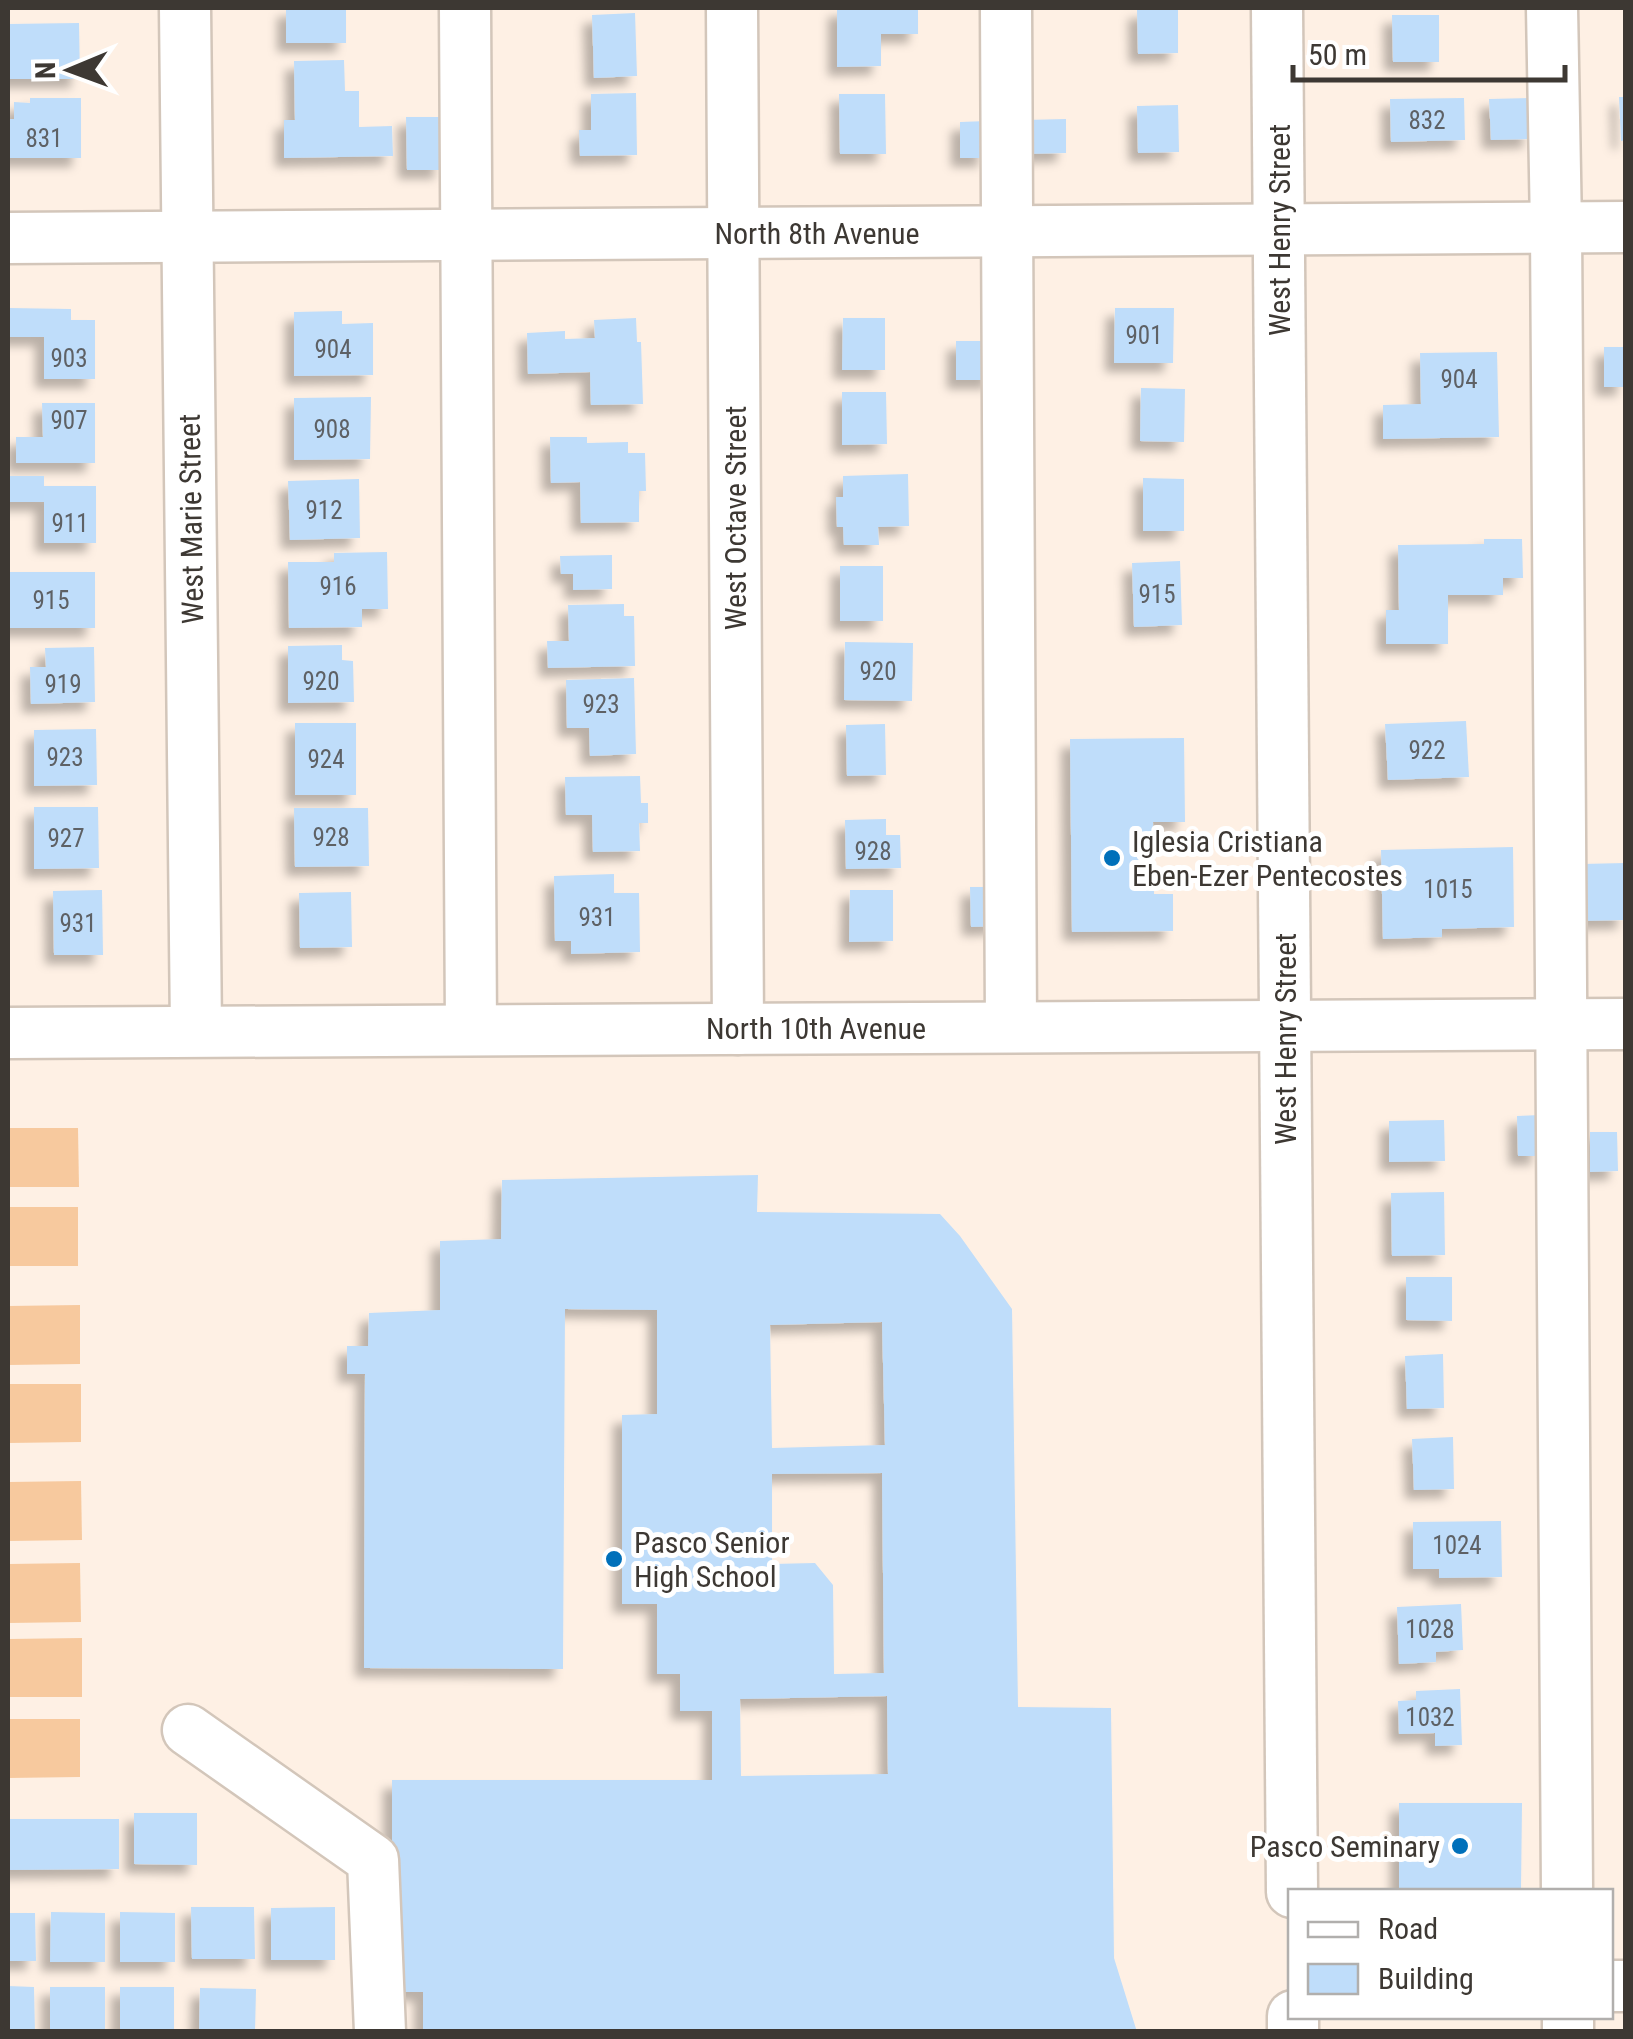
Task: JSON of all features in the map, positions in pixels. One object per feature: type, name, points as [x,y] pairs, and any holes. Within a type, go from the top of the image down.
[{"type":"street","name":"West Marie Street","points":[[186,8],[196,1032]]},
{"type":"street","points":[[465,8],[470,1030]]},
{"type":"street","name":"West Octave Street","points":[[732,8],[738,1029]]},
{"type":"street","points":[[1006,8],[1011,1027]]},
{"type":"street","name":"West Henry Street","points":[[1277,8],[1292,1889]]},
{"type":"street","points":[[1552,8],[1567,1889]]},
{"type":"street","name":"North 8th Avenue","points":[[8,238],[1626,227]]},
{"type":"street","name":"North 10th Avenue","points":[[8,1033],[1626,1024]]},
{"type":"street","points":[[188,1730],[372,1860],[380,2032]]},
{"type":"shaded area","points":[[8,1128],[78,1128],[79,1187],[8,1187]]},
{"type":"shaded area","points":[[8,1207],[78,1207],[78,1266],[8,1266]]},
{"type":"shaded area","points":[[80,1305],[80,1364],[8,1365],[8,1306]]},
{"type":"shaded area","points":[[8,1384],[81,1384],[81,1442],[8,1443]]},
{"type":"shaded area","points":[[81,1481],[82,1540],[8,1541],[8,1482]]},
{"type":"shaded area","points":[[80,1563],[81,1622],[8,1623],[8,1564]]},
{"type":"shaded area","points":[[82,1638],[82,1697],[8,1697],[8,1639]]},
{"type":"shaded area","points":[[8,1719],[80,1719],[80,1777],[8,1778]]},
{"type":"building","points":[[286,8],[346,8],[346,43],[286,43]]},
{"type":"building","points":[[837,8],[918,8],[918,34],[881,34],[881,66],[837,67]]},
{"type":"building","points":[[1178,9],[1178,53],[1138,54],[1137,10]]},
{"type":"building","points":[[635,13],[637,76],[594,78],[592,15]]},
{"type":"building","points":[[1392,15],[1439,15],[1439,62],[1393,62]]},
{"type":"building","points":[[79,23],[80,79],[8,79],[8,24]]},
{"type":"building","points":[[344,60],[345,91],[359,91],[359,127],[392,126],[393,156],[284,158],[284,120],[295,120],[294,61]]},
{"type":"building","points":[[636,93],[637,155],[580,156],[579,130],[591,130],[591,94]]},
{"type":"building","points":[[839,94],[885,94],[886,154],[840,154]]},
{"type":"building","points":[[1619,97],[1626,97],[1626,140],[1621,141]]},
{"type":"building","points":[[30,98],[81,98],[81,158],[8,158],[8,119],[14,119],[14,102],[30,103]]},
{"type":"building","points":[[1464,98],[1465,140],[1391,142],[1390,99]]},
{"type":"building","points":[[1531,98],[1532,139],[1491,140],[1489,99]]},
{"type":"building","points":[[1178,105],[1179,152],[1138,153],[1137,106]]},
{"type":"building","points":[[406,117],[442,117],[443,170],[407,170]]},
{"type":"building","points":[[1066,119],[1066,153],[1026,154],[1025,120]]},
{"type":"building","points":[[987,121],[987,158],[960,158],[960,122]]},
{"type":"building","points":[[9,308],[71,309],[71,320],[95,320],[95,379],[44,379],[44,337],[9,337]]},
{"type":"building","points":[[1115,308],[1174,308],[1173,363],[1114,363]]},
{"type":"building","points":[[342,311],[342,324],[373,323],[373,375],[294,376],[294,312]]},
{"type":"building","points":[[636,318],[637,342],[641,342],[643,404],[591,405],[590,372],[528,374],[527,333],[565,331],[565,339],[595,338],[594,320]]},
{"type":"building","points":[[843,318],[885,318],[885,370],[842,370]]},
{"type":"building","points":[[956,341],[994,341],[994,380],[956,380]]},
{"type":"building","points":[[1604,347],[1626,347],[1626,387],[1604,387]]},
{"type":"building","points":[[1497,352],[1499,437],[1383,439],[1383,405],[1421,404],[1420,353]]},
{"type":"building","points":[[1141,388],[1185,389],[1184,442],[1140,441]]},
{"type":"building","points":[[842,392],[886,392],[887,444],[842,445]]},
{"type":"building","points":[[371,397],[370,459],[294,460],[294,398]]},
{"type":"building","points":[[42,403],[95,403],[95,463],[16,463],[16,437],[43,437]]},
{"type":"building","points":[[550,437],[587,437],[587,443],[628,442],[628,453],[645,453],[646,491],[639,491],[639,522],[581,523],[580,482],[551,483]]},
{"type":"building","points":[[908,474],[909,526],[878,527],[879,545],[844,545],[843,527],[837,527],[836,497],[843,497],[843,476]]},
{"type":"building","points":[[8,476],[44,476],[44,486],[96,486],[96,543],[44,543],[44,502],[8,502]]},
{"type":"building","points":[[1143,478],[1184,479],[1184,531],[1143,531]]},
{"type":"building","points":[[359,479],[360,538],[290,540],[288,481]]},
{"type":"building","points":[[1484,539],[1522,539],[1523,578],[1503,578],[1503,595],[1448,595],[1448,644],[1386,644],[1386,610],[1399,610],[1398,545],[1484,544]]},
{"type":"building","points":[[387,552],[388,609],[362,609],[362,627],[289,628],[288,562],[334,562],[334,553]]},
{"type":"building","points":[[612,555],[612,589],[573,590],[573,574],[561,574],[560,556]]},
{"type":"building","points":[[1180,561],[1182,625],[1134,627],[1132,563]]},
{"type":"building","points":[[840,566],[883,566],[883,621],[840,621]]},
{"type":"building","points":[[8,572],[95,572],[95,628],[8,628]]},
{"type":"building","points":[[624,604],[624,616],[634,616],[635,666],[548,668],[547,641],[569,641],[568,605]]},
{"type":"building","points":[[845,642],[913,643],[912,701],[844,700]]},
{"type":"building","points":[[342,645],[342,660],[353,661],[354,702],[288,703],[288,646]]},
{"type":"building","points":[[94,647],[95,702],[31,704],[30,667],[46,667],[45,648]]},
{"type":"building","points":[[634,678],[636,754],[590,756],[589,728],[567,728],[566,680]]},
{"type":"building","points":[[1466,721],[1469,777],[1388,780],[1385,724]]},
{"type":"building","points":[[295,723],[356,723],[356,795],[295,795]]},
{"type":"building","points":[[885,724],[886,775],[847,776],[846,725]]},
{"type":"building","points":[[96,729],[97,785],[34,786],[34,730]]},
{"type":"building","name":"Iglesia Cristiana Eben-Ezer Pentecostes","points":[[1184,738],[1185,822],[1153,822],[1154,894],[1173,894],[1173,931],[1072,932],[1070,739]]},
{"type":"building","points":[[640,776],[641,803],[648,803],[648,823],[639,823],[640,851],[593,852],[592,815],[566,815],[565,777]]},
{"type":"building","points":[[34,807],[98,807],[99,868],[34,869]]},
{"type":"building","points":[[294,808],[368,808],[369,866],[295,867]]},
{"type":"building","points":[[886,819],[886,835],[900,835],[901,868],[846,869],[845,820]]},
{"type":"building","points":[[1513,847],[1514,927],[1442,929],[1442,937],[1383,939],[1381,850]]},
{"type":"building","points":[[1626,863],[1626,920],[1582,921],[1581,864]]},
{"type":"building","points":[[614,874],[614,893],[639,893],[640,952],[571,954],[571,941],[555,941],[554,876]]},
{"type":"building","points":[[970,887],[998,887],[999,926],[971,927]]},
{"type":"building","points":[[102,890],[103,955],[54,955],[53,891]]},
{"type":"building","points":[[850,890],[893,890],[893,941],[849,942]]},
{"type":"building","points":[[351,892],[352,947],[300,948],[299,893]]},
{"type":"building","points":[[1540,1115],[1540,1156],[1518,1156],[1517,1116]]},
{"type":"building","points":[[1444,1120],[1445,1161],[1389,1162],[1389,1121]]},
{"type":"building","points":[[1590,1132],[1617,1132],[1618,1171],[1590,1172]]},
{"type":"building","points":[[758,1175],[757,1212],[940,1214],[960,1236],[1012,1309],[1018,1707],[1111,1708],[1114,1958],[1137,2032],[423,2032],[423,1992],[392,1992],[392,1780],[712,1780],[712,1711],[680,1711],[680,1674],[657,1674],[657,1604],[622,1604],[622,1415],[657,1414],[657,1310],[565,1309],[563,1669],[364,1668],[365,1374],[347,1374],[347,1346],[368,1346],[369,1313],[440,1310],[440,1241],[501,1239],[502,1180]],"holes":[[[882,1322],[885,1445],[772,1448],[770,1325]],[[882,1473],[884,1673],[834,1674],[833,1585],[815,1563],[772,1564],[772,1474]],[[887,1696],[888,1774],[741,1776],[740,1699]]]},
{"type":"building","points":[[1444,1192],[1445,1255],[1392,1256],[1391,1193]]},
{"type":"building","points":[[1406,1277],[1452,1277],[1452,1321],[1406,1320]]},
{"type":"building","points":[[1443,1354],[1444,1408],[1407,1409],[1405,1356]]},
{"type":"building","points":[[1453,1437],[1454,1489],[1414,1490],[1412,1439]]},
{"type":"building","points":[[1501,1521],[1502,1577],[1439,1578],[1439,1569],[1413,1569],[1413,1522]]},
{"type":"building","points":[[1461,1604],[1463,1650],[1436,1652],[1436,1662],[1399,1664],[1397,1607]]},
{"type":"building","points":[[1460,1689],[1462,1745],[1435,1746],[1435,1733],[1399,1734],[1398,1701],[1416,1700],[1416,1691]]},
{"type":"building","name":"Pasco Seminary","points":[[1399,1803],[1522,1803],[1521,1889],[1399,1889]]},
{"type":"building","points":[[134,1813],[197,1813],[197,1865],[134,1864]]},
{"type":"building","points":[[9,1819],[119,1819],[119,1869],[9,1870]]},
{"type":"building","points":[[191,1907],[254,1907],[255,1959],[192,1959]]},
{"type":"building","points":[[335,1907],[335,1960],[271,1960],[271,1908]]},
{"type":"building","points":[[51,1912],[105,1913],[105,1962],[50,1962]]},
{"type":"building","points":[[120,1912],[175,1913],[175,1962],[120,1962]]},
{"type":"building","points":[[8,1913],[35,1913],[36,1961],[8,1961]]},
{"type":"building","points":[[8,1986],[34,1987],[35,2032],[8,2032]]},
{"type":"building","points":[[50,1987],[105,1987],[105,2032],[50,2032]]},
{"type":"building","points":[[120,1987],[174,1987],[174,2032],[120,2032]]},
{"type":"building","points":[[200,1988],[256,1989],[255,2032],[199,2032]]},
{"type":"place","name":"Iglesia Cristiana Eben-Ezer Pentecostes","points":[[1112,858]]},
{"type":"place","name":"Pasco Senior High School","points":[[614,1559]]},
{"type":"place","name":"Pasco Seminary","points":[[1460,1846]]}]
